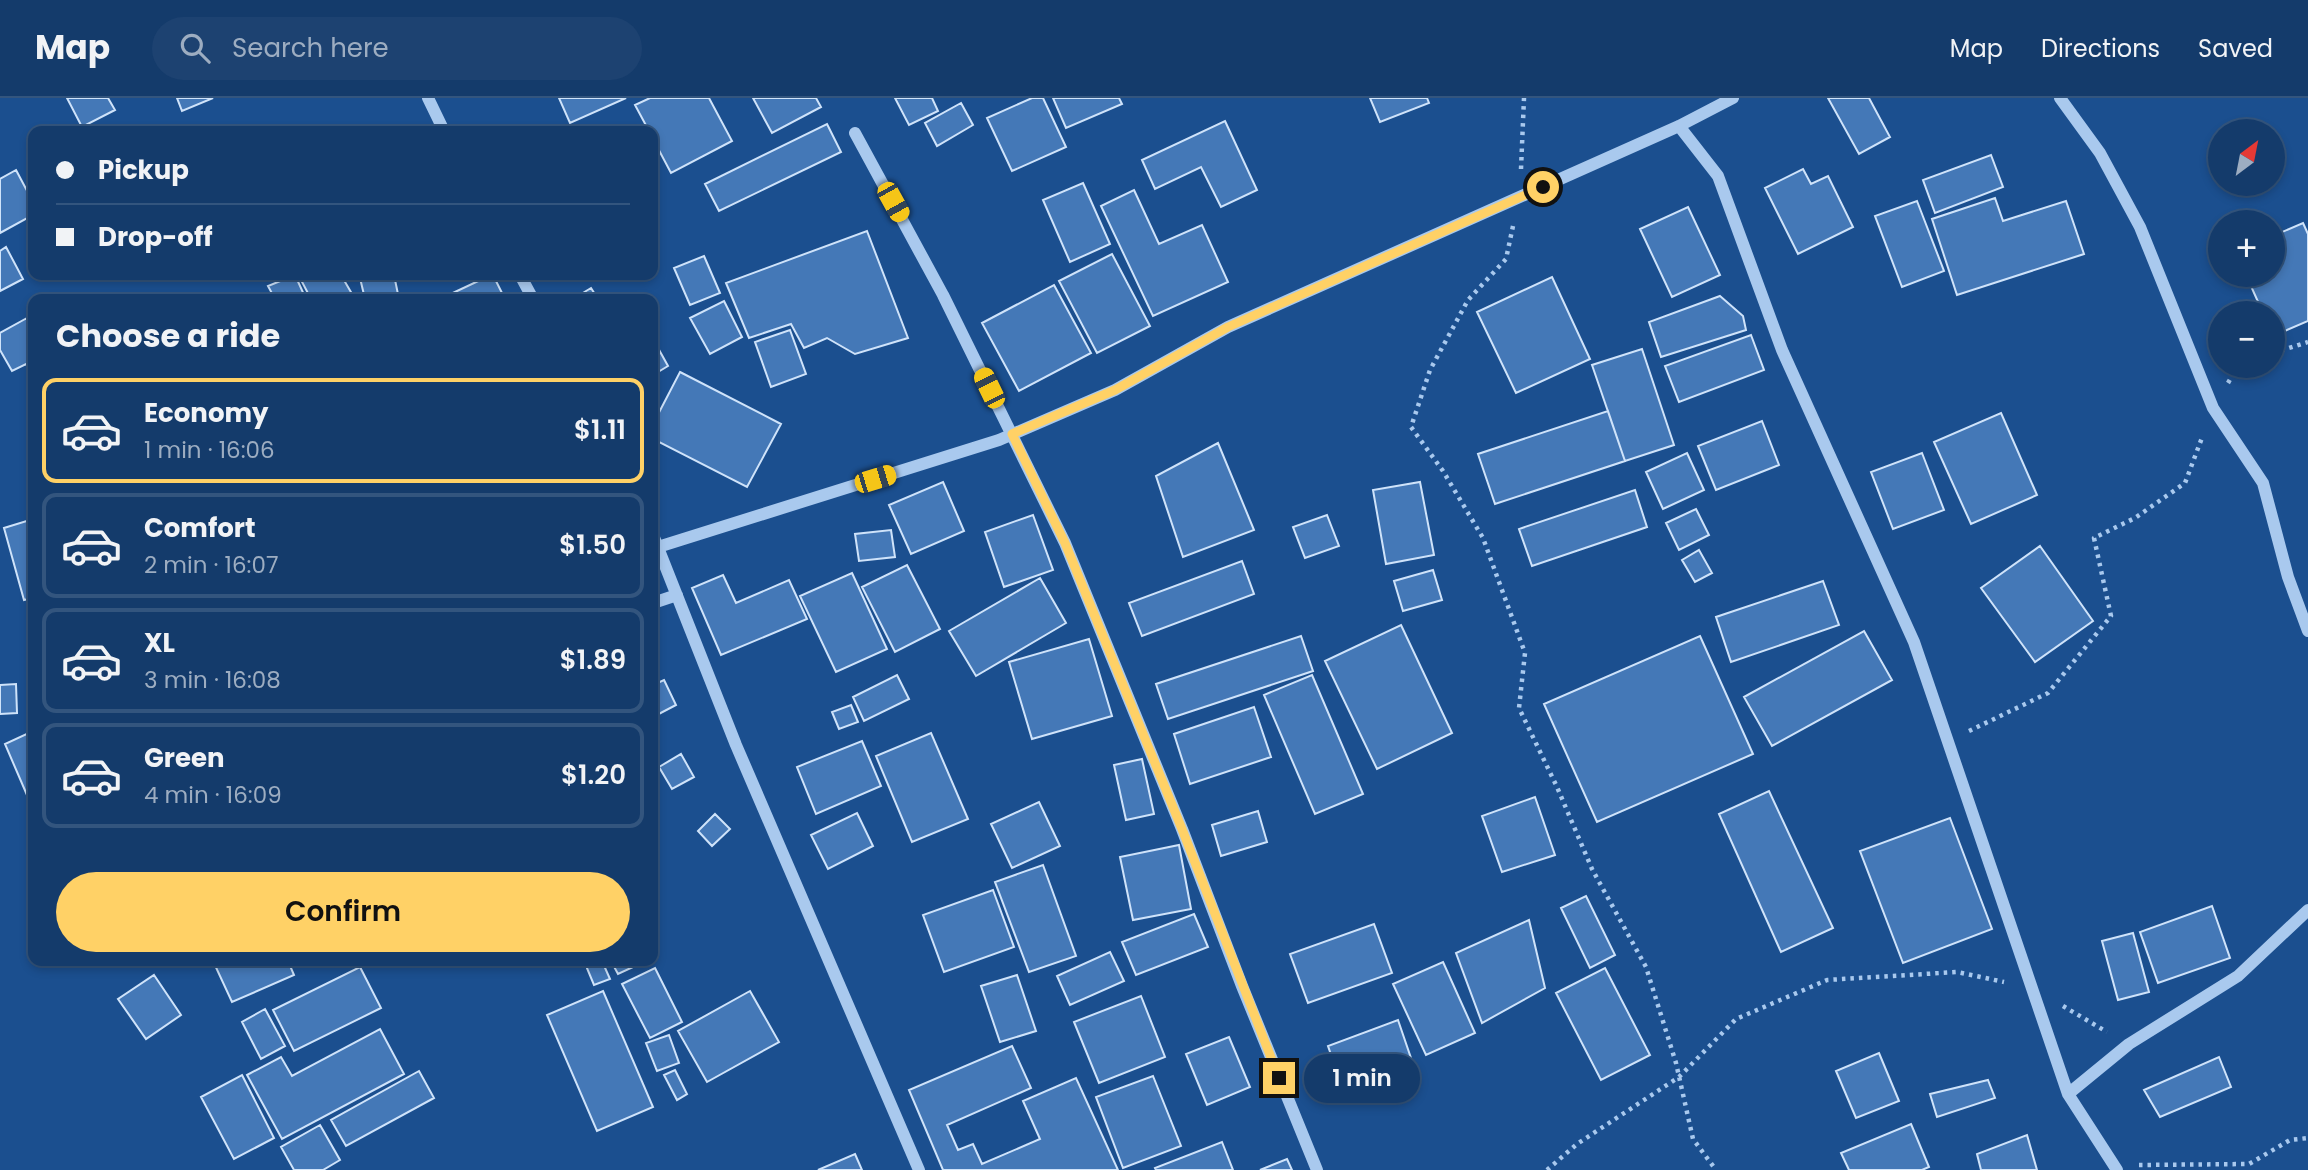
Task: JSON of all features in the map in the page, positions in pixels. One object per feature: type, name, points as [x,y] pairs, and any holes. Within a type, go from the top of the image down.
[{"type":"street","points":[[428,98],[442,126]]},
{"type":"street","points":[[658,540],[1012,434],[1115,390],[1228,327],[1679,126],[1733,98]]},
{"type":"street","points":[[2060,98],[2100,153],[2140,227],[2213,408],[2263,483],[2288,577],[2308,631]]},
{"type":"street","points":[[1679,126],[1718,176],[1782,350],[1914,642],[2068,1094],[2115,1168]]},
{"type":"street","points":[[855,133],[943,295],[1065,543],[1317,1170]]},
{"type":"street","points":[[658,546],[736,744],[919,1170]]},
{"type":"street","points":[[658,601],[677,595]]},
{"type":"street","points":[[2068,1094],[2129,1044],[2238,976],[2308,910]]},
{"type":"path","points":[[1524,98],[1520,197],[1506,259],[1468,300],[1430,370],[1411,427],[1443,471],[1483,538],[1525,653],[1518,708],[1557,787],[1591,869],[1646,967],[1679,1077],[1693,1139],[1716,1170]]},
{"type":"path","points":[[2285,349],[2308,342]]},
{"type":"path","points":[[1948,740],[2048,693],[2111,615],[2094,538],[2135,518],[2185,483],[2213,408],[2231,378]]},
{"type":"path","points":[[1547,1170],[1577,1144],[1679,1077],[1736,1019],[1827,980],[1957,972],[2032,988],[2129,1044]]},
{"type":"path","points":[[2115,1168],[2249,1164],[2290,1140],[2308,1138]]},
{"type":"building","points":[[67,98],[108,98],[115,110],[81,126]]},
{"type":"building","points":[[177,98],[213,98],[182,111]]},
{"type":"building","points":[[559,98],[626,98],[570,123]]},
{"type":"building","points":[[650,98],[709,98],[732,141],[671,173],[658,148],[658,126],[646,126],[635,105]]},
{"type":"building","points":[[753,98],[816,98],[821,107],[772,133]]},
{"type":"building","points":[[895,98],[932,98],[938,111],[909,125]]},
{"type":"building","points":[[1032,98],[1043,98],[1066,147],[1012,171],[987,118]]},
{"type":"building","points":[[1053,98],[1119,98],[1122,104],[1066,128]]},
{"type":"building","points":[[1370,98],[1427,98],[1429,103],[1380,122]]},
{"type":"building","points":[[1828,98],[1869,98],[1890,137],[1859,154]]},
{"type":"building","points":[[961,103],[973,125],[937,146],[925,123]]},
{"type":"building","points":[[1225,121],[1257,190],[1221,207],[1201,167],[1155,189],[1142,160]]},
{"type":"building","points":[[827,124],[841,152],[719,211],[705,184]]},
{"type":"building","points":[[1991,155],[2003,187],[1935,213],[1923,180]]},
{"type":"building","points":[[1803,169],[1811,184],[1828,176],[1853,227],[1798,254],[1765,188]]},
{"type":"building","points":[[16,170],[28,193],[28,218],[0,233],[0,179]]},
{"type":"building","points":[[1083,183],[1110,244],[1070,262],[1043,200]]},
{"type":"building","points":[[1134,190],[1159,244],[1202,225],[1228,282],[1153,316],[1101,206]]},
{"type":"building","points":[[1995,198],[2003,221],[2066,201],[2084,254],[1957,295],[1932,219]]},
{"type":"building","points":[[1917,201],[1944,271],[1902,287],[1875,216]]},
{"type":"building","points":[[1688,207],[1720,275],[1672,297],[1640,229]]},
{"type":"building","points":[[2303,223],[2308,234],[2308,321],[2285,331],[2285,301],[2258,301],[2251,287],[2285,287],[2285,231]]},
{"type":"building","points":[[867,231],[908,338],[855,354],[827,338],[804,348],[791,324],[749,338],[726,283]]},
{"type":"building","points":[[6,247],[23,279],[0,291],[0,251]]},
{"type":"building","points":[[1112,254],[1150,326],[1097,353],[1059,281]]},
{"type":"building","points":[[704,256],[720,293],[690,305],[674,268]]},
{"type":"building","points":[[1552,277],[1590,359],[1516,393],[1477,312]]},
{"type":"building","points":[[283,280],[297,280],[304,294],[272,294],[268,286]]},
{"type":"building","points":[[301,280],[344,280],[352,294],[308,294]]},
{"type":"building","points":[[360,280],[395,280],[398,294],[364,294]]},
{"type":"building","points":[[480,280],[496,280],[502,294],[451,294]]},
{"type":"building","points":[[1054,285],[1091,353],[1019,391],[982,323]]},
{"type":"building","points":[[591,288],[595,294],[581,294]]},
{"type":"building","points":[[1720,296],[1743,316],[1746,330],[1661,357],[1649,322]]},
{"type":"building","points":[[724,301],[742,337],[710,354],[690,318]]},
{"type":"building","points":[[27,318],[28,368],[26,364],[12,371],[0,350],[0,333]]},
{"type":"building","points":[[790,330],[806,374],[771,387],[755,342]]},
{"type":"building","points":[[1751,335],[1764,370],[1679,402],[1665,366]]},
{"type":"building","points":[[658,348],[668,366],[658,372]]},
{"type":"building","points":[[1642,349],[1674,445],[1625,461],[1592,365]]},
{"type":"building","points":[[680,372],[781,424],[747,487],[658,442],[658,414]]},
{"type":"building","points":[[1608,411],[1625,461],[1495,504],[1478,454]]},
{"type":"building","points":[[2001,413],[2037,495],[1971,524],[1934,442]]},
{"type":"building","points":[[1762,421],[1779,465],[1716,490],[1698,446]]},
{"type":"building","points":[[1218,443],[1254,530],[1183,557],[1156,476]]},
{"type":"building","points":[[1687,453],[1704,490],[1663,509],[1646,472]]},
{"type":"building","points":[[1922,453],[1944,510],[1893,529],[1871,472]]},
{"type":"building","points":[[943,482],[964,531],[911,554],[889,505]]},
{"type":"building","points":[[1420,482],[1434,555],[1386,564],[1373,490]]},
{"type":"building","points":[[1635,490],[1647,527],[1532,566],[1519,529]]},
{"type":"building","points":[[1696,509],[1709,535],[1679,550],[1666,523]]},
{"type":"building","points":[[1033,515],[1053,570],[1004,587],[985,532]]},
{"type":"building","points":[[1327,515],[1339,546],[1305,558],[1293,527]]},
{"type":"building","points":[[28,521],[28,599],[24,600],[4,528]]},
{"type":"building","points":[[891,530],[895,557],[859,561],[855,534]]},
{"type":"building","points":[[2040,546],[2093,621],[2035,662],[1981,588]]},
{"type":"building","points":[[1699,550],[1712,573],[1695,582],[1682,560]]},
{"type":"building","points":[[1242,561],[1254,594],[1142,636],[1129,603]]},
{"type":"building","points":[[907,565],[940,629],[895,652],[862,587]]},
{"type":"building","points":[[1433,570],[1442,600],[1403,611],[1394,581]]},
{"type":"building","points":[[852,573],[887,649],[836,672],[800,596]]},
{"type":"building","points":[[723,575],[736,603],[789,580],[807,619],[721,655],[692,588]]},
{"type":"building","points":[[1040,578],[1066,623],[976,676],[949,631]]},
{"type":"building","points":[[1823,581],[1839,625],[1731,662],[1716,617]]},
{"type":"building","points":[[1401,625],[1452,733],[1377,769],[1325,661]]},
{"type":"building","points":[[1864,631],[1892,680],[1772,746],[1744,697]]},
{"type":"building","points":[[1301,636],[1313,671],[1168,719],[1156,684]]},
{"type":"building","points":[[1700,636],[1753,754],[1597,822],[1544,704]]},
{"type":"building","points":[[1089,639],[1112,716],[1032,739],[1009,662]]},
{"type":"building","points":[[897,675],[909,699],[864,721],[853,697]]},
{"type":"building","points":[[1312,675],[1363,794],[1315,814],[1264,695]]},
{"type":"building","points":[[664,680],[676,705],[658,714],[658,683]]},
{"type":"building","points":[[16,684],[17,713],[0,714],[0,685]]},
{"type":"building","points":[[851,705],[858,722],[839,729],[832,712]]},
{"type":"building","points":[[1254,707],[1271,757],[1190,784],[1174,734]]},
{"type":"building","points":[[28,733],[28,797],[5,744]]},
{"type":"building","points":[[931,733],[968,819],[912,842],[876,756]]},
{"type":"building","points":[[862,741],[881,786],[816,814],[797,767]]},
{"type":"building","points":[[681,754],[694,777],[672,789],[659,767]]},
{"type":"building","points":[[1142,759],[1154,814],[1126,820],[1114,765]]},
{"type":"building","points":[[1769,791],[1833,928],[1781,952],[1719,814]]},
{"type":"building","points":[[1535,797],[1555,855],[1502,872],[1482,816]]},
{"type":"building","points":[[1039,802],[1060,846],[1012,868],[991,824]]},
{"type":"building","points":[[1258,811],[1267,842],[1221,856],[1212,825]]},
{"type":"building","points":[[857,813],[873,846],[828,869],[811,835]]},
{"type":"building","points":[[715,814],[730,829],[712,846],[698,831]]},
{"type":"building","points":[[1950,818],[1992,929],[1903,963],[1860,851]]},
{"type":"building","points":[[1179,845],[1191,909],[1133,920],[1120,857]]},
{"type":"building","points":[[1043,865],[1076,956],[1029,972],[995,882]]},
{"type":"building","points":[[993,890],[1014,947],[944,972],[923,915]]},
{"type":"building","points":[[1586,896],[1615,955],[1590,968],[1561,908]]},
{"type":"building","points":[[2212,906],[2230,958],[2158,983],[2140,932]]},
{"type":"building","points":[[1194,914],[1208,947],[1136,975],[1122,942]]},
{"type":"building","points":[[1529,920],[1545,988],[1482,1023],[1456,953]]},
{"type":"building","points":[[1374,924],[1392,973],[1308,1003],[1290,954]]},
{"type":"building","points":[[2133,933],[2149,992],[2118,1000],[2102,941]]},
{"type":"building","points":[[1110,952],[1124,981],[1070,1005],[1057,976]]},
{"type":"building","points":[[1443,962],[1475,1033],[1426,1055],[1393,984]]},
{"type":"building","points":[[215,966],[290,966],[294,975],[232,1002]]},
{"type":"building","points":[[586,966],[604,966],[610,979],[594,985]]},
{"type":"building","points":[[614,966],[635,966],[618,974]]},
{"type":"building","points":[[360,967],[381,1008],[294,1051],[273,1010]]},
{"type":"building","points":[[655,968],[682,1022],[650,1038],[622,984]]},
{"type":"building","points":[[1605,968],[1650,1055],[1601,1080],[1556,993]]},
{"type":"building","points":[[154,975],[181,1015],[146,1039],[118,999]]},
{"type":"building","points":[[1017,975],[1036,1031],[1000,1042],[981,986]]},
{"type":"building","points":[[603,991],[653,1107],[597,1131],[547,1015]]},
{"type":"building","points":[[750,991],[779,1042],[707,1082],[678,1031]]},
{"type":"building","points":[[1141,996],[1165,1057],[1099,1083],[1074,1022]]},
{"type":"building","points":[[265,1009],[285,1046],[261,1059],[242,1022]]},
{"type":"building","points":[[1398,1020],[1413,1064],[1343,1089],[1328,1046]]},
{"type":"building","points":[[380,1029],[404,1074],[282,1139],[247,1075],[281,1057],[292,1076]]},
{"type":"building","points":[[669,1035],[679,1063],[657,1071],[646,1043]]},
{"type":"building","points":[[1229,1037],[1250,1087],[1207,1105],[1186,1054]]},
{"type":"building","points":[[1012,1046],[1031,1088],[947,1125],[958,1150],[973,1144],[982,1164],[1040,1139],[1023,1101],[1076,1078],[1118,1170],[943,1170],[909,1090]]},
{"type":"building","points":[[1879,1053],[1899,1101],[1856,1118],[1836,1071]]},
{"type":"building","points":[[2219,1057],[2231,1087],[2160,1117],[2144,1090]]},
{"type":"building","points":[[675,1070],[687,1094],[677,1100],[664,1075]]},
{"type":"building","points":[[419,1071],[434,1098],[346,1146],[331,1120]]},
{"type":"building","points":[[242,1075],[274,1138],[234,1159],[201,1097]]},
{"type":"building","points":[[1153,1076],[1181,1146],[1123,1168],[1096,1097]]},
{"type":"building","points":[[1988,1080],[1995,1098],[1937,1117],[1930,1094]]},
{"type":"building","points":[[1911,1124],[1929,1167],[1922,1170],[1849,1170],[1841,1153]]},
{"type":"building","points":[[320,1125],[340,1160],[323,1170],[294,1170],[281,1147]]},
{"type":"building","points":[[2027,1135],[2037,1170],[1981,1170],[1977,1154]]},
{"type":"building","points":[[1222,1142],[1233,1170],[1155,1168]]},
{"type":"building","points":[[855,1154],[862,1170],[818,1170]]},
{"type":"building","points":[[1287,1159],[1292,1170],[1260,1170]]},
{"type":"route","points":[[1279,1078],[1182,829],[1065,543],[1012,434],[1115,390],[1228,327],[1543,187]]}]
